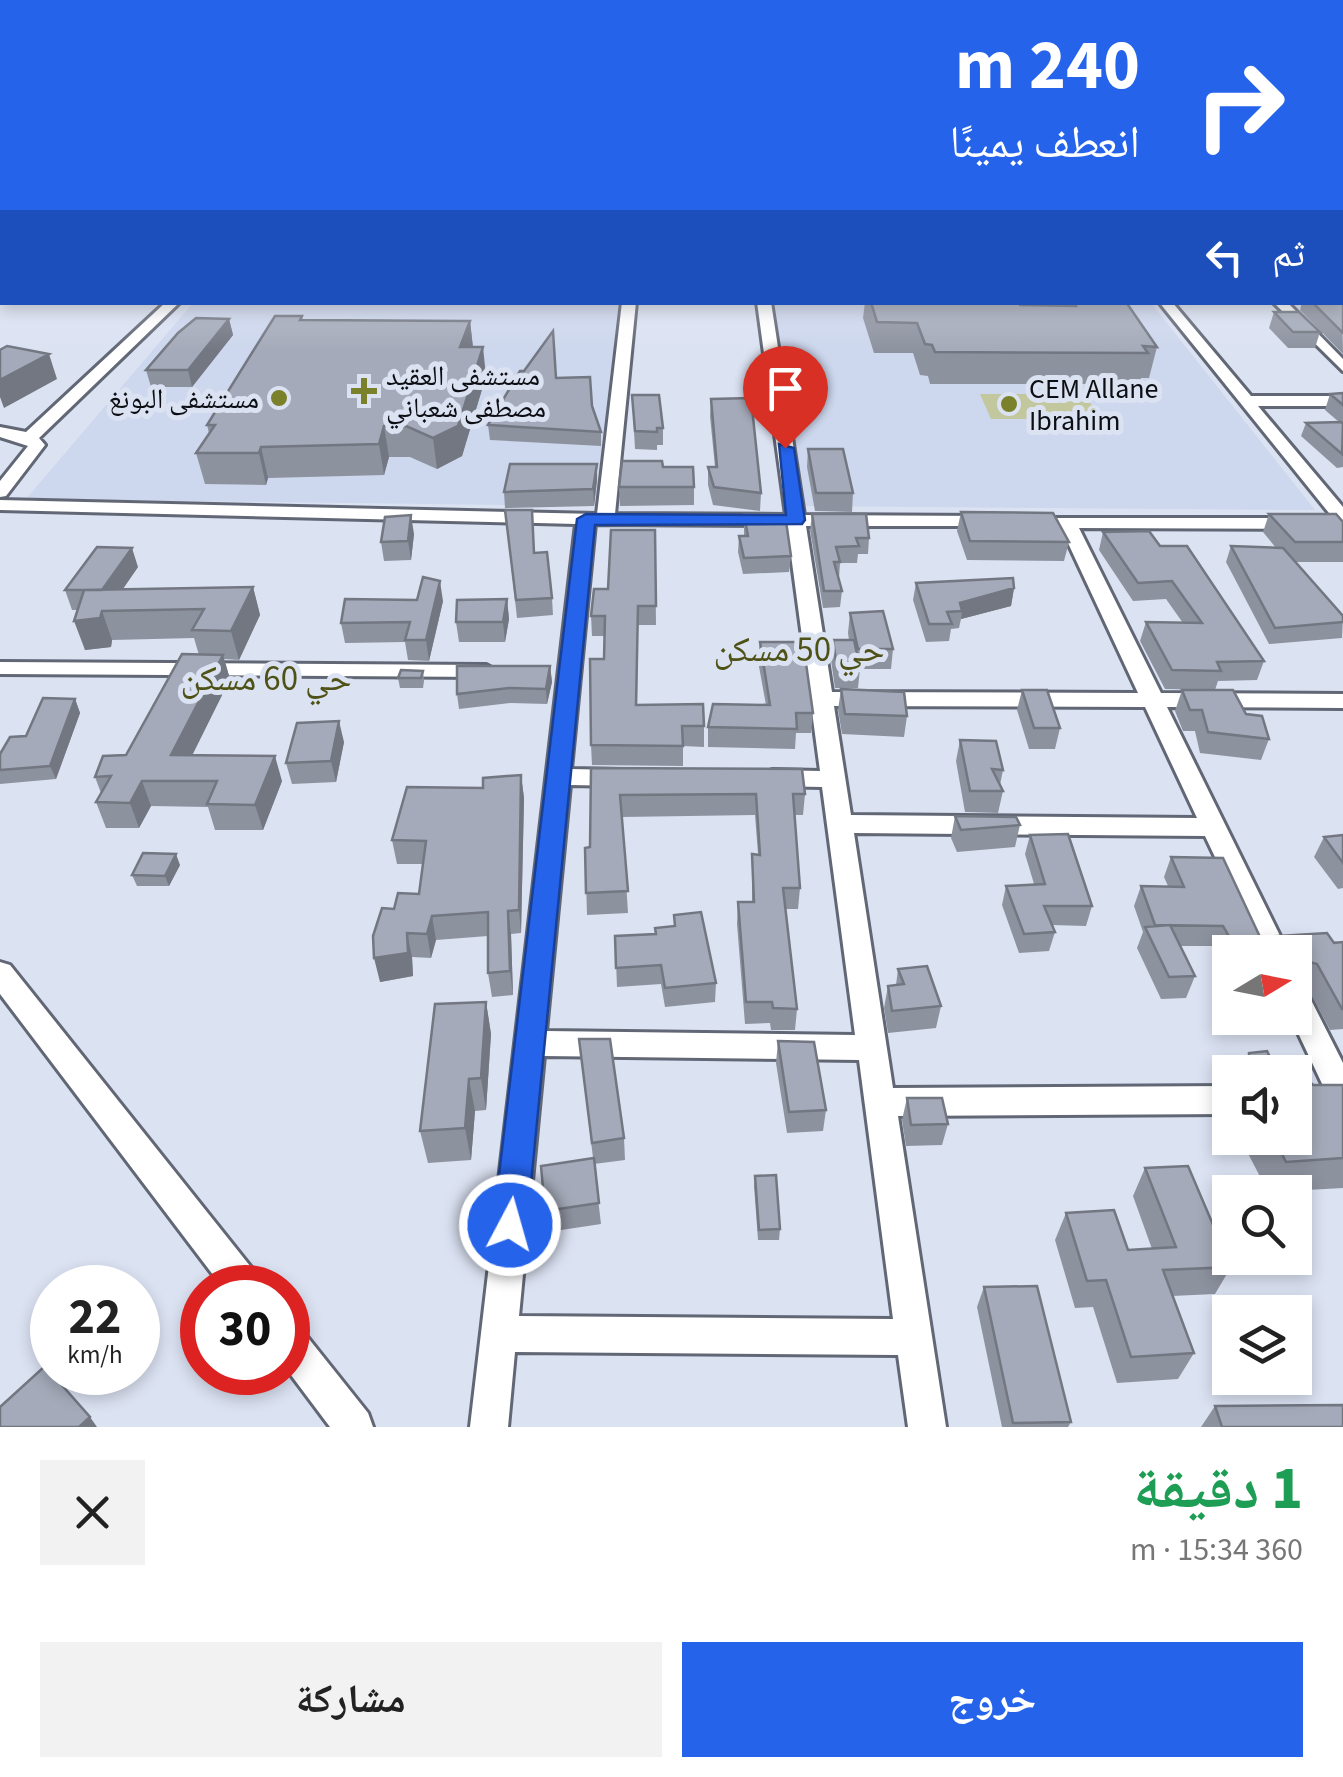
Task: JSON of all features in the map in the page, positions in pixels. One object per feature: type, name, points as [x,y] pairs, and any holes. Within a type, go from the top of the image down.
[{"type":"street","points":[[29,438],[171,305]]},
{"type":"street","points":[[489,1427],[558,777],[560,672],[596,519],[629,305]]},
{"type":"street","points":[[764,305],[927,1427]]},
{"type":"street","points":[[1167,305],[1343,521]]},
{"type":"street","points":[[1282,305],[1343,367]]},
{"type":"street","points":[[1246,401],[1343,402]]},
{"type":"street","points":[[0,432],[29,438],[37,445],[0,492]]},
{"type":"street","points":[[0,505],[596,519],[1343,521]]},
{"type":"street","points":[[1066,522],[1266,935]]},
{"type":"street","points":[[0,668],[511,672]]},
{"type":"street","points":[[822,699],[1343,701]]},
{"type":"street","points":[[558,777],[637,778]]},
{"type":"street","points":[[755,778],[833,778]]},
{"type":"street","points":[[840,824],[1214,827]]},
{"type":"street","points":[[0,973],[227,1265]]},
{"type":"street","points":[[1312,1032],[1343,1097],[1312,1099]]},
{"type":"street","points":[[530,1043],[872,1048]]},
{"type":"street","points":[[880,1102],[1212,1100]]},
{"type":"street","points":[[498,1334],[914,1337]]},
{"type":"street","points":[[310,1370],[354,1427]]},
{"type":"shaded area","name":"مستشفى العقيد مصطفى شعباني","points":[[191,305],[622,305],[595,506],[26,499]]},
{"type":"shaded area","name":"CEM Allane Ibrahim","points":[[772,305],[1153,305],[1315,510],[803,506]]},
{"type":"green space","points":[[980,394],[1085,394],[1100,419],[991,419]]},
{"type":"building","points":[[872,305],[1128,305],[1157,347],[1143,346],[1148,353],[935,352],[932,345],[925,344],[917,323],[877,322]]},
{"type":"building","points":[[1315,305],[1343,305],[1343,333]]},
{"type":"building","points":[[1274,312],[1299,312],[1320,332],[1293,332]]},
{"type":"building","points":[[275,316],[302,316],[300,320],[470,321],[460,347],[483,347],[458,426],[433,438],[406,426],[384,426],[379,444],[261,447],[259,453],[196,453],[215,425],[207,425]]},
{"type":"building","points":[[196,318],[229,319],[188,370],[146,370],[178,333]]},
{"type":"building","points":[[553,331],[556,378],[590,377],[592,406],[601,432],[488,425],[520,371],[524,371]]},
{"type":"building","points":[[7,346],[49,354],[0,380],[0,350]]},
{"type":"building","points":[[1343,393],[1343,405],[1330,394]]},
{"type":"building","points":[[632,395],[659,395],[663,428],[657,428],[657,432],[635,431]]},
{"type":"building","points":[[751,398],[761,493],[714,487],[708,467],[717,467],[711,399]]},
{"type":"building","points":[[1341,422],[1342,454],[1306,423]]},
{"type":"building","points":[[808,449],[843,449],[853,493],[816,493]]},
{"type":"building","points":[[622,461],[662,461],[663,467],[693,467],[694,487],[619,487]]},
{"type":"building","points":[[510,464],[597,464],[593,489],[504,492]]},
{"type":"building","points":[[505,510],[532,510],[534,553],[547,552],[552,598],[516,600]]},
{"type":"building","points":[[961,512],[1053,513],[1069,542],[970,541]]},
{"type":"building","points":[[744,514],[785,514],[791,556],[744,558],[739,536],[748,536]]},
{"type":"building","points":[[812,514],[866,514],[869,538],[856,538],[859,546],[836,547],[840,562],[834,562],[842,591],[824,591]]},
{"type":"building","points":[[1269,514],[1336,514],[1343,522],[1343,542],[1295,542]]},
{"type":"building","points":[[411,515],[408,541],[381,542],[385,517]]},
{"type":"building","points":[[611,530],[655,530],[656,606],[638,606],[636,705],[703,704],[704,726],[682,726],[683,746],[591,745],[590,659],[604,659],[605,616],[591,616],[594,589],[608,589]]},
{"type":"building","points":[[1149,531],[1160,546],[1187,546],[1264,661],[1217,662],[1221,671],[1172,670],[1146,622],[1202,623],[1172,581],[1138,583],[1103,532]]},
{"type":"building","points":[[1231,546],[1283,548],[1343,616],[1343,622],[1275,628]]},
{"type":"building","points":[[97,547],[132,548],[102,590],[65,590]]},
{"type":"building","points":[[423,577],[440,581],[426,640],[405,640],[410,622],[341,623],[345,599],[417,600]]},
{"type":"building","points":[[1013,578],[1014,588],[960,603],[962,611],[947,612],[952,624],[929,624],[916,583]]},
{"type":"building","points":[[253,587],[231,631],[192,630],[204,609],[102,611],[100,618],[74,621],[84,590]]},
{"type":"building","points":[[507,599],[503,622],[456,622],[457,600]]},
{"type":"building","points":[[883,611],[893,649],[858,649],[850,613]]},
{"type":"building","points":[[833,640],[854,640],[860,668],[837,668]]},
{"type":"building","points":[[760,642],[803,642],[813,713],[796,713],[797,729],[708,727],[713,704],[770,705]]},
{"type":"building","points":[[182,654],[223,655],[171,755],[275,756],[255,805],[207,804],[217,781],[142,781],[130,803],[96,802],[111,776],[95,777],[103,756],[126,755]]},
{"type":"building","points":[[457,666],[550,666],[546,689],[509,688],[457,694]]},
{"type":"building","points":[[401,670],[423,671],[421,678],[398,678]]},
{"type":"building","points":[[841,689],[904,692],[907,716],[845,714]]},
{"type":"building","points":[[1022,690],[1047,690],[1060,728],[1034,728]]},
{"type":"building","points":[[1182,690],[1233,690],[1246,714],[1262,716],[1269,739],[1208,732],[1202,710],[1190,710]]},
{"type":"building","points":[[43,698],[75,699],[50,766],[0,770],[0,754],[10,737],[26,736]]},
{"type":"building","points":[[339,721],[331,761],[286,763],[297,723]]},
{"type":"building","points":[[960,740],[996,741],[1003,770],[992,769],[1003,791],[970,791]]},
{"type":"building","points":[[591,768],[802,769],[805,794],[793,794],[800,888],[783,888],[797,1009],[773,1008],[772,1002],[746,1002],[738,902],[754,902],[752,854],[760,855],[756,794],[620,795],[628,891],[586,893]]},
{"type":"building","points":[[521,775],[519,910],[508,911],[510,971],[488,973],[488,912],[432,916],[427,934],[407,933],[408,953],[374,958],[373,936],[382,908],[394,909],[398,893],[419,894],[426,841],[392,840],[407,787],[483,788],[483,778]]},
{"type":"building","points":[[955,816],[1016,817],[1020,825],[961,830]]},
{"type":"building","points":[[1068,834],[1092,906],[1044,906],[1055,932],[1024,934],[1006,886],[1045,884],[1030,835]]},
{"type":"building","points":[[1343,835],[1343,863],[1324,837]]},
{"type":"building","points":[[143,853],[176,854],[165,876],[132,875]]},
{"type":"building","points":[[1171,857],[1223,858],[1259,935],[1228,935],[1223,926],[1155,925],[1141,886],[1184,887]]},
{"type":"building","points":[[701,912],[716,983],[665,988],[661,965],[616,968],[615,936],[656,934],[655,928],[675,926],[674,915]]},
{"type":"building","points":[[1170,925],[1195,976],[1169,977],[1145,927]]},
{"type":"building","points":[[1327,933],[1334,943],[1343,942],[1343,1009],[1342,1009],[1317,964],[1312,963],[1312,935],[1294,935]]},
{"type":"building","points":[[927,966],[941,1006],[892,1011],[888,986],[904,984],[898,969]]},
{"type":"building","points":[[486,1002],[481,1078],[469,1079],[465,1128],[420,1131],[435,1004]]},
{"type":"building","points":[[579,1039],[610,1039],[624,1138],[592,1143]]},
{"type":"building","points":[[778,1041],[814,1042],[826,1110],[789,1112]]},
{"type":"building","points":[[1312,1084],[1343,1085],[1343,1158],[1286,1162],[1282,1155],[1312,1155]]},
{"type":"building","points":[[907,1098],[942,1098],[948,1124],[911,1125]]},
{"type":"building","points":[[594,1158],[599,1203],[545,1211],[541,1166]]},
{"type":"building","points":[[1188,1166],[1212,1222],[1212,1268],[1163,1270],[1194,1353],[1131,1357],[1106,1280],[1087,1281],[1066,1213],[1114,1210],[1128,1250],[1176,1247],[1145,1168]]},
{"type":"building","points":[[776,1175],[780,1229],[759,1230],[755,1176]]},
{"type":"building","points":[[1037,1286],[1071,1422],[1013,1423],[984,1287]]},
{"type":"building","points":[[30,1380],[30,1395],[71,1395],[90,1417],[79,1427],[0,1427],[0,1407]]},
{"type":"building","points":[[1343,1405],[1343,1427],[1222,1427],[1215,1406]]},
{"type":"place","name":"مستشفى العقيد مصطفى شعباني","points":[[364,391]]},
{"type":"place","name":"مستشفى البونغ","points":[[279,398]]},
{"type":"place","name":"CEM Allane Ibrahim","points":[[1009,404]]},
{"type":"district","name":"حي 50 مسكن","points":[[799,649]]},
{"type":"district","name":"حي 60 مسكن","points":[[266,678]]},
{"type":"route","points":[[510,1225],[586,519],[796,520],[785,448]]}]
